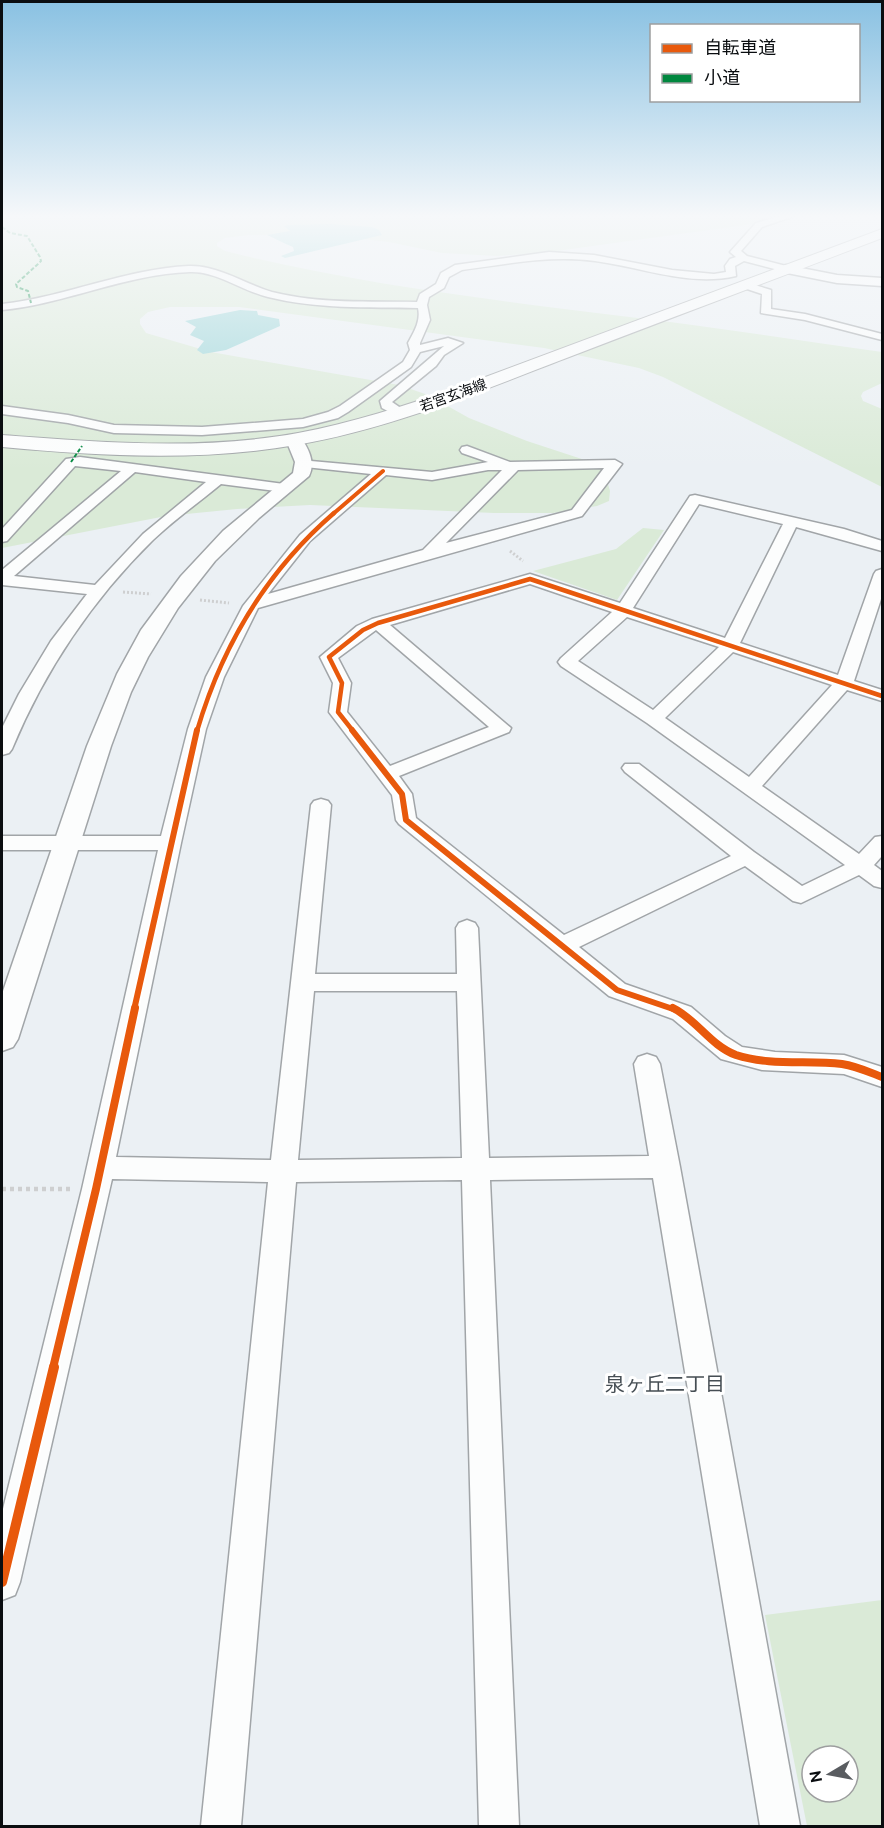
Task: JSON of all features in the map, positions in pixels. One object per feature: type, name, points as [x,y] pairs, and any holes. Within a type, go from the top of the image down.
[{"type":"main road","name":"若宮玄海線","points":[[2,441],[178,449],[298,431],[340,430],[402,413],[707,299]]},
{"type":"street","points":[[2,307],[45,299]]},
{"type":"street","points":[[294,299],[312,303],[422,305]]},
{"type":"street","points":[[416,350],[414,344],[425,317],[422,305],[423,299]]},
{"type":"street","points":[[766,299],[765,311],[805,317],[882,341]]},
{"type":"street","points":[[2,300],[8,303],[31,303]]},
{"type":"street","points":[[2,410],[68,419],[114,429],[298,431],[344,409],[407,364],[416,350],[448,341],[457,343],[440,353],[386,401],[389,408],[402,413]]},
{"type":"street","points":[[2,1039],[108,721],[127,677],[149,636],[176,596],[220,545],[300,476],[305,469],[298,431]]},
{"type":"street","points":[[467,450],[514,466]]},
{"type":"street","points":[[2,538],[71,462],[80,461],[284,488]]},
{"type":"street","points":[[252,605],[428,553],[577,513],[615,464],[488,466],[432,476],[305,463]]},
{"type":"street","points":[[428,553],[514,466]]},
{"type":"street","points":[[2,579],[132,468]]},
{"type":"street","points":[[2,1582],[98,1179],[170,843],[204,708],[215,676],[252,605],[305,538],[383,471]]},
{"type":"street","points":[[2,749],[14,720],[47,663],[98,591],[140,545],[219,478]]},
{"type":"street","points":[[882,546],[695,499],[623,611],[567,662],[654,719],[882,881]]},
{"type":"street","points":[[654,719],[730,646],[791,523]]},
{"type":"street","points":[[750,788],[844,682],[882,574]]},
{"type":"street","points":[[2,579],[98,591]]},
{"type":"street","points":[[882,696],[530,579],[378,623],[363,630],[329,657],[342,683],[338,712],[402,794],[406,820],[617,990],[637,999],[665,1005],[682,1013],[733,1054],[780,1063],[841,1064],[882,1077]]},
{"type":"street","points":[[378,623],[502,728],[387,774]]},
{"type":"street","points":[[632,768],[746,857],[801,896],[861,866],[874,854],[882,842]]},
{"type":"street","points":[[221,1827],[283,1171],[321,805]]},
{"type":"street","points":[[2,843],[170,843]]},
{"type":"street","points":[[561,946],[746,857]]},
{"type":"street","points":[[466,928],[499,1827]]},
{"type":"street","points":[[304,983],[469,982]]},
{"type":"street","points":[[646,1064],[666,1167],[780,1827]]},
{"type":"street","points":[[98,1179],[283,1171],[666,1167]]},
{"type":"path","points":[[490,537],[530,566],[530,579]]},
{"type":"path","points":[[98,591],[176,596],[252,605]]},
{"type":"path","points":[[2,1189],[98,1179]]},
{"type":"green space","points":[[2,299],[493,299],[882,352],[882,383],[863,392],[861,396],[863,401],[882,409],[882,487],[663,377],[639,368],[544,348],[239,307],[170,307],[148,312],[140,319],[140,324],[146,333],[211,352],[399,385],[428,395],[469,418],[527,441],[597,464],[605,474],[610,491],[609,501],[597,506],[553,513],[494,513],[310,505],[237,509],[166,516],[2,548]]},
{"type":"green space","points":[[643,528],[664,530],[617,600],[533,571],[616,549]]},
{"type":"green space","points":[[882,1600],[882,1826],[807,1826],[803,1804],[860,1804],[860,1744],[800,1744],[800,1791],[765,1615]]},
{"type":"water","points":[[240,310],[257,311],[258,315],[279,319],[280,326],[226,350],[203,354],[197,350],[204,341],[190,335],[196,327],[185,321]]},
{"type":"marked path","points":[[71,462],[82,446]]},
{"type":"cycle path","points":[[2,1582],[96,1189],[170,843],[197,729],[215,677],[251,606],[305,538],[383,471]]},
{"type":"cycle path","points":[[882,696],[530,579],[378,623],[363,630],[329,657],[342,683],[338,712],[402,794],[406,820],[617,990],[682,1013],[723,1048],[737,1055],[762,1060],[844,1065],[882,1077]]},
{"type":"district","name":"泉ヶ丘二丁目","points":[[665,1384]]}]
